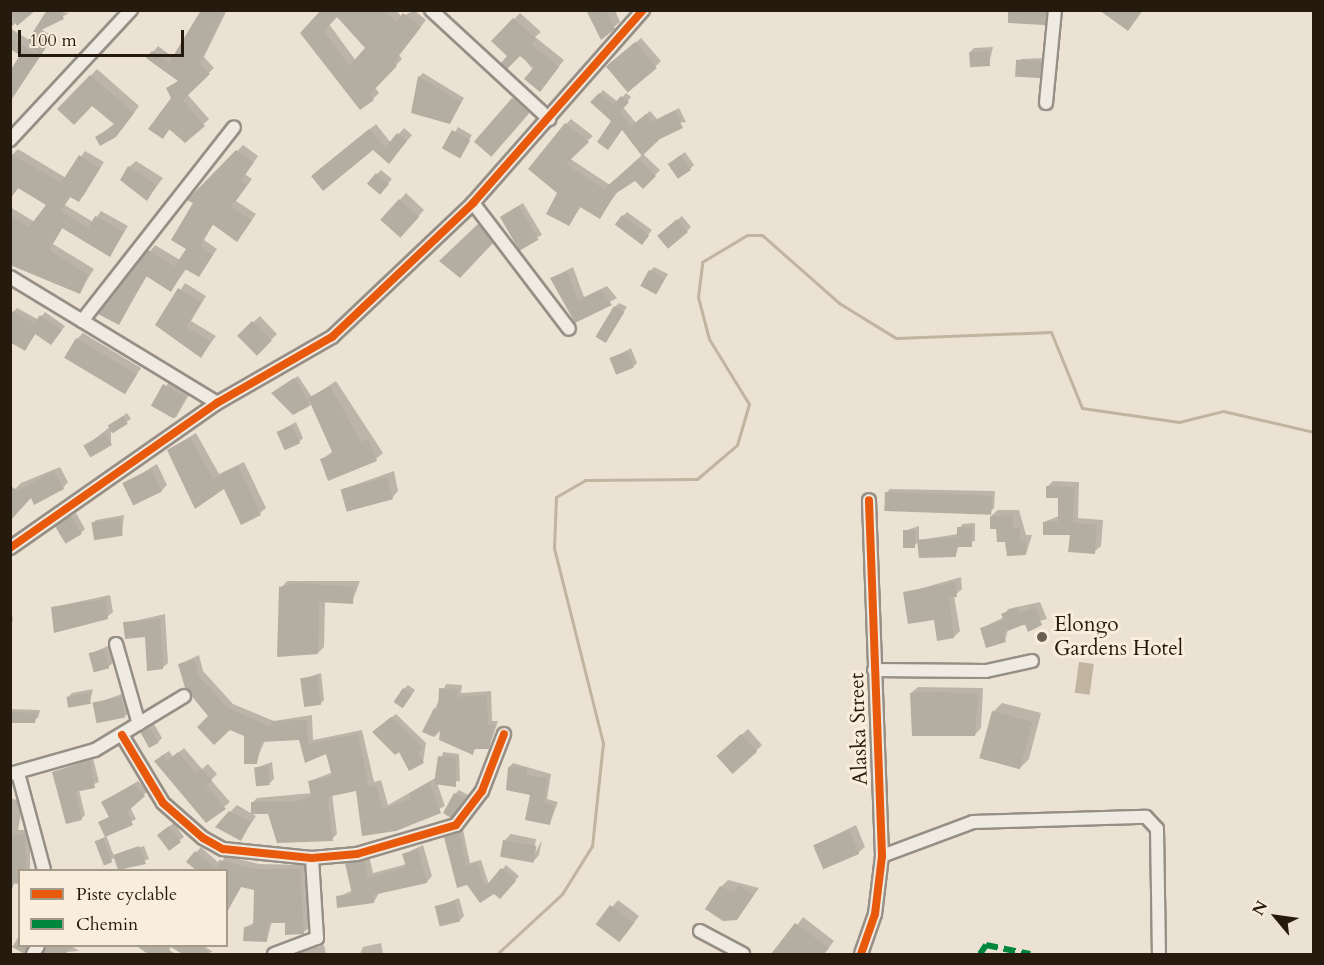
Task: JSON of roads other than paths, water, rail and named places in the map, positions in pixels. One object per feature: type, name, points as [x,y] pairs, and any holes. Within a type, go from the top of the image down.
[{"type":"street","points":[[10,141],[131,10]]},
{"type":"street","points":[[431,10],[549,119]]},
{"type":"street","points":[[10,548],[217,403],[333,337],[473,203],[643,10]]},
{"type":"street","points":[[1046,103],[1055,10]]},
{"type":"street","points":[[82,321],[234,127]]},
{"type":"street","points":[[473,203],[569,329]]},
{"type":"street","points":[[10,277],[217,403]]},
{"type":"street","name":"Alaska Street","points":[[861,954],[875,914],[882,856],[869,500]]},
{"type":"street","points":[[116,644],[139,724]]},
{"type":"street","points":[[874,670],[986,671],[1032,662]]},
{"type":"street","points":[[44,869],[14,773],[64,762],[122,735],[184,696]]},
{"type":"street","points":[[122,735],[164,803],[203,838],[223,849],[312,858],[357,854],[456,825],[482,791],[504,734]]},
{"type":"street","points":[[882,856],[940,832],[995,819],[1146,817],[1157,829],[1159,954]]},
{"type":"street","points":[[274,954],[317,938],[312,858]]},
{"type":"street","points":[[700,931],[743,954]]},
{"type":"waterway","points":[[497,954],[562,894],[592,846],[603,743],[554,548],[556,497],[585,480],[697,479],[737,445],[749,404],[709,339],[698,297],[702,262],[747,235],[762,235],[839,303],[896,338],[1051,332],[1082,408],[1179,422],[1223,411],[1314,432]]},
{"type":"place","name":"Elongo Gardens Hotel","points":[[1042,637]]}]
